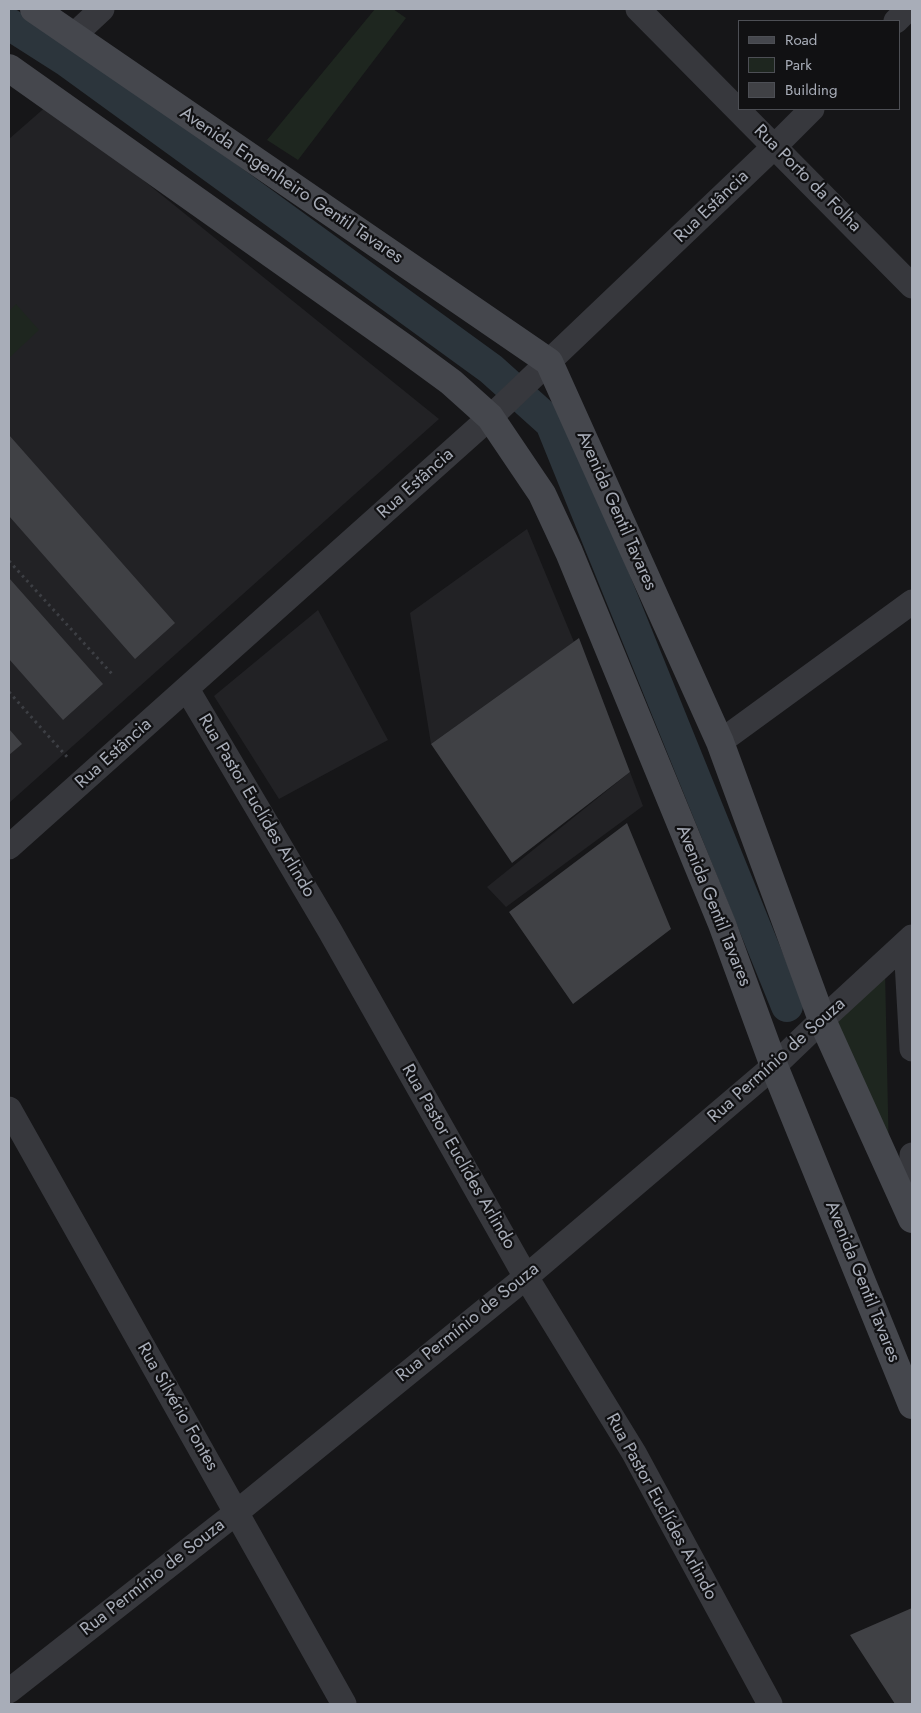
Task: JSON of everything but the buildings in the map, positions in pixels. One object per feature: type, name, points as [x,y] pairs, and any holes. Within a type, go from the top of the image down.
[{"type":"main road","name":"Avenida Engenheiro Gentil Tavares","points":[[34,9],[545,366]]},
{"type":"main road","points":[[11,73],[406,349],[494,414]]},
{"type":"main road","name":"Avenida Gentil Tavares","points":[[545,366],[720,742],[818,1023],[912,1217]]},
{"type":"main road","name":"Avenida Gentil Tavares","points":[[494,414],[542,494],[569,552],[778,1063],[912,1405]]},
{"type":"street","points":[[73,36],[102,9]]},
{"type":"street","name":"Rua Porto da Folha","points":[[638,9],[738,109]]},
{"type":"street","points":[[897,20],[908,9]]},
{"type":"street","name":"Rua Porto da Folha","points":[[739,110],[912,286]]},
{"type":"street","name":"Rua Estância","points":[[9,847],[494,414],[811,110]]},
{"type":"street","points":[[720,742],[912,602]]},
{"type":"street","name":"Rua Pastor Euclídes Arlindo","points":[[187,689],[330,931],[526,1277],[634,1453],[770,1704]]},
{"type":"street","points":[[909,941],[912,1049]]},
{"type":"street","name":"Rua Permínio de Souza","points":[[9,1691],[237,1512],[526,1277],[778,1063],[818,1023],[909,941]]},
{"type":"street","name":"Rua Silvério Fontes","points":[[9,1110],[344,1704]]},
{"type":"street","name":"Avenida Gentil Tavares","points":[[912,1155],[912,1217]]},
{"type":"path","points":[[9,561],[113,675]]},
{"type":"path","points":[[9,692],[87,778]]},
{"type":"shaded area","points":[[49,104],[439,419],[9,803],[9,139]]},
{"type":"shaded area","points":[[527,529],[574,642],[431,744],[410,613]]},
{"type":"shaded area","points":[[318,610],[388,740],[279,799],[214,696]]},
{"type":"shaded area","points":[[630,772],[643,806],[506,907],[487,887]]},
{"type":"green space","points":[[375,9],[393,9],[406,18],[298,160],[267,140]]},
{"type":"green space","points":[[16,304],[39,330],[9,358],[9,311]]},
{"type":"green space","points":[[885,970],[889,1159],[833,1020]]},
{"type":"waterway","points":[[9,24],[67,61],[491,369],[551,423],[787,1006]]}]
